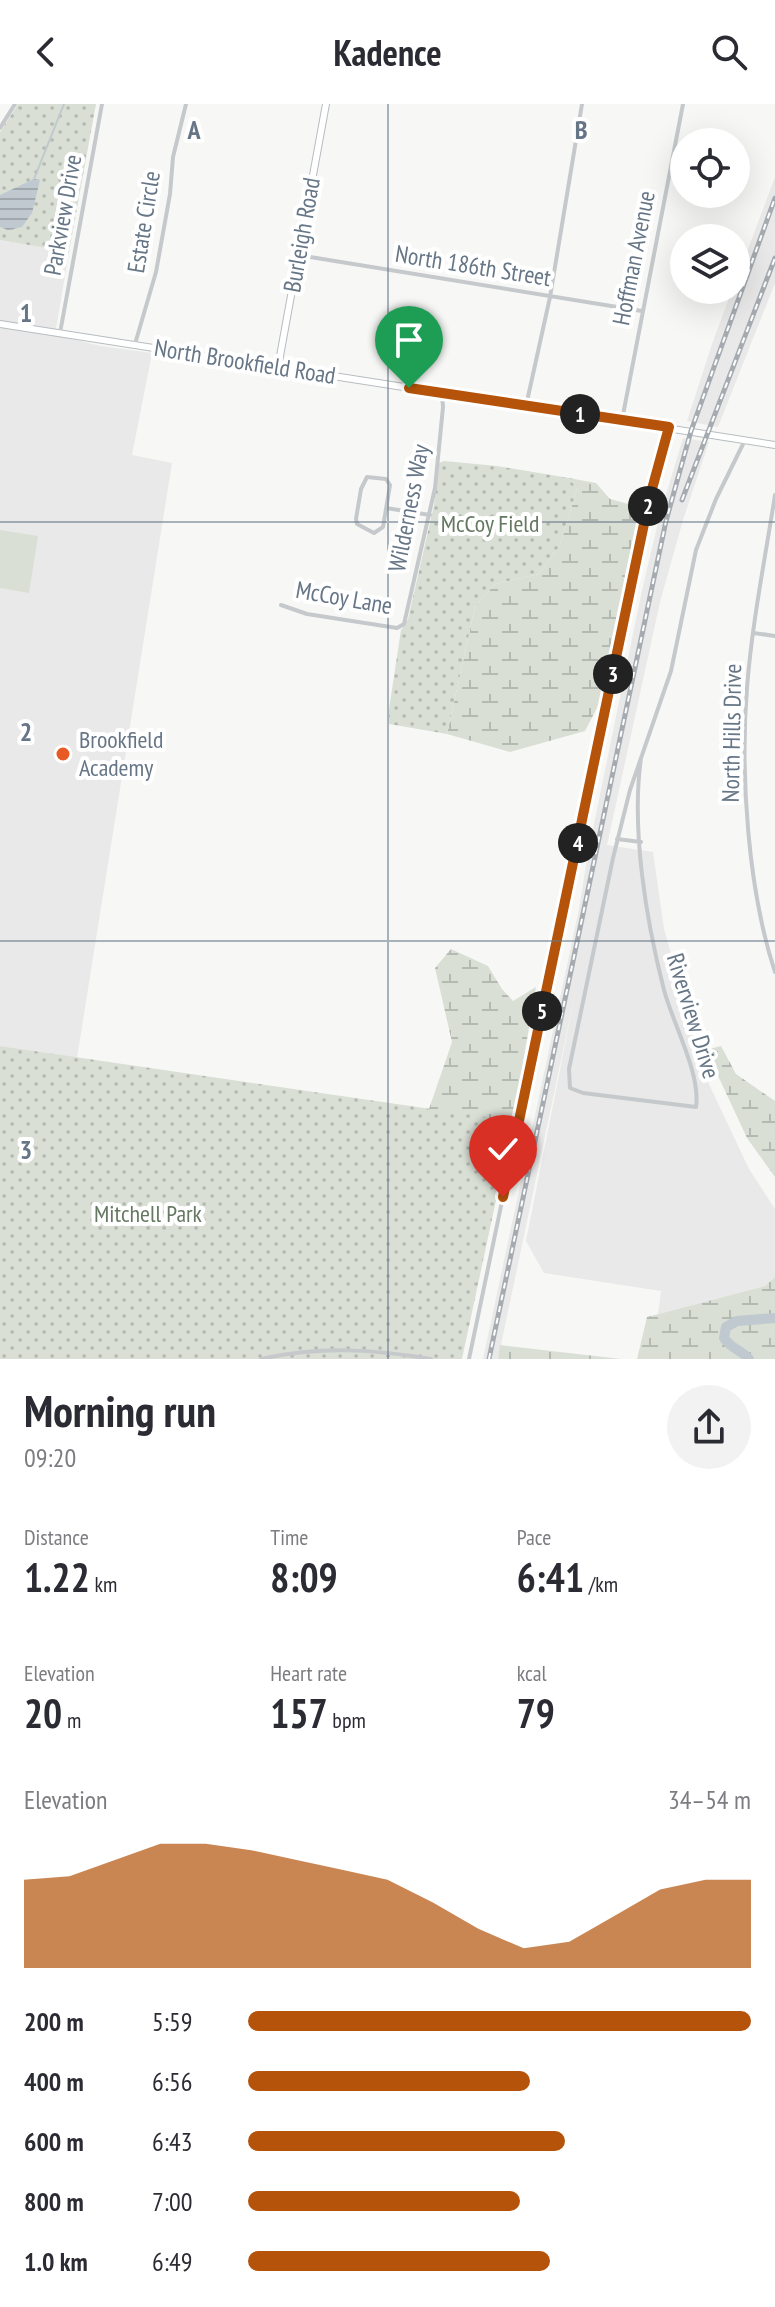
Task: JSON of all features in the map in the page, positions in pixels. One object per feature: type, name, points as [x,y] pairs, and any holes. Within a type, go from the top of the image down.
[{"type":"street","points":[[0,128],[15,104]]},
{"type":"street","name":"Parkview Drive","points":[[60,333],[102,104]]},
{"type":"street","name":"Estate Circle","points":[[135,344],[156,272],[170,194],[173,157],[186,104]]},
{"type":"street","name":"Burleigh Road","points":[[278,367],[326,104]]},
{"type":"street","points":[[526,406],[550,297],[582,104]]},
{"type":"street","name":"Hoffman Avenue","points":[[622,420],[683,104]]},
{"type":"street","name":"North 186th Street","points":[[298,255],[642,311]]},
{"type":"street","name":"North Brookfield Road","points":[[0,324],[775,445]]},
{"type":"street","name":"Wilderness Way","points":[[401,627],[406,619],[430,515],[441,436],[442,393]]},
{"type":"street","points":[[469,1359],[649,500],[669,427]]},
{"type":"street","name":"Riverview Drive","points":[[641,758],[638,788],[650,929],[673,1022],[696,1080],[696,1107],[583,1093],[570,1088],[572,1052],[579,1031],[617,839],[641,758],[671,671],[699,541],[745,440]]},
{"type":"street","points":[[367,477],[388,482],[386,508],[380,532],[370,533],[357,524],[361,489],[367,477]]},
{"type":"street","name":"North Hills Drive","points":[[775,495],[754,633],[746,713],[748,813],[758,901],[775,972]]},
{"type":"street","points":[[386,508],[430,515]]},
{"type":"street","name":"McCoy Lane","points":[[281,605],[307,614],[401,627]]},
{"type":"street","points":[[754,633],[775,636]]},
{"type":"street","points":[[617,839],[641,842]]},
{"type":"street","points":[[261,1359],[336,1349],[392,1352],[431,1359]]},
{"type":"shaded area","points":[[775,177],[775,283],[718,427],[687,421],[727,304],[750,304],[750,244]]},
{"type":"shaded area","points":[[34,179],[40,180],[32,213],[22,227],[8,230],[0,227],[0,195]]},
{"type":"shaded area","name":"Brookfield Academy","points":[[0,240],[69,252],[55,335],[101,346],[152,353],[132,455],[172,463],[77,1058],[0,1046]]},
{"type":"shaded area","points":[[683,438],[709,442],[660,602],[607,845],[653,852],[664,929],[707,1080],[749,1169],[775,1209],[775,1277],[765,1286],[658,1314],[661,1291],[544,1273],[526,1241],[576,989],[498,1359],[483,1359],[579,909],[641,595],[659,518]]},
{"type":"green space","points":[[18,104],[96,104],[69,252],[0,240],[0,132]]},
{"type":"green space","name":"McCoy Field","points":[[444,461],[569,478],[577,489],[560,545],[539,574],[495,584],[475,607],[447,734],[389,724],[401,630],[408,619],[434,505],[439,463]]},
{"type":"green space","points":[[569,478],[596,483],[610,499],[643,508],[601,700],[585,731],[510,752],[447,734],[475,607],[495,584],[539,574],[560,545],[577,489]]},
{"type":"green space","points":[[0,530],[38,536],[29,593],[0,588]]},
{"type":"green space","points":[[451,949],[488,966],[513,1001],[536,987],[513,1121],[463,1328],[394,1147],[429,1109],[452,1042],[435,968]]},
{"type":"green space","name":"Mitchell Park","points":[[0,1046],[513,1121],[462,1359],[0,1359]]},
{"type":"green space","points":[[721,1046],[736,1074],[775,1101],[775,1177],[747,1138],[706,1050]]},
{"type":"green space","points":[[775,1277],[775,1359],[637,1359],[647,1317],[765,1286]]},
{"type":"green space","points":[[500,1345],[621,1359],[498,1359]]},
{"type":"waterway","points":[[34,179],[64,104]]},
{"type":"waterway","points":[[749,1359],[724,1338],[726,1327],[737,1321],[775,1318]]},
{"type":"railway","points":[[489,1359],[666,521],[691,431],[775,198]]},
{"type":"railway","points":[[682,500],[775,258]]},
{"type":"place","name":"Brookfield Academy","points":[[63,754]]},
{"type":"route","points":[[409,388],[669,427],[649,500],[503,1197]]}]
